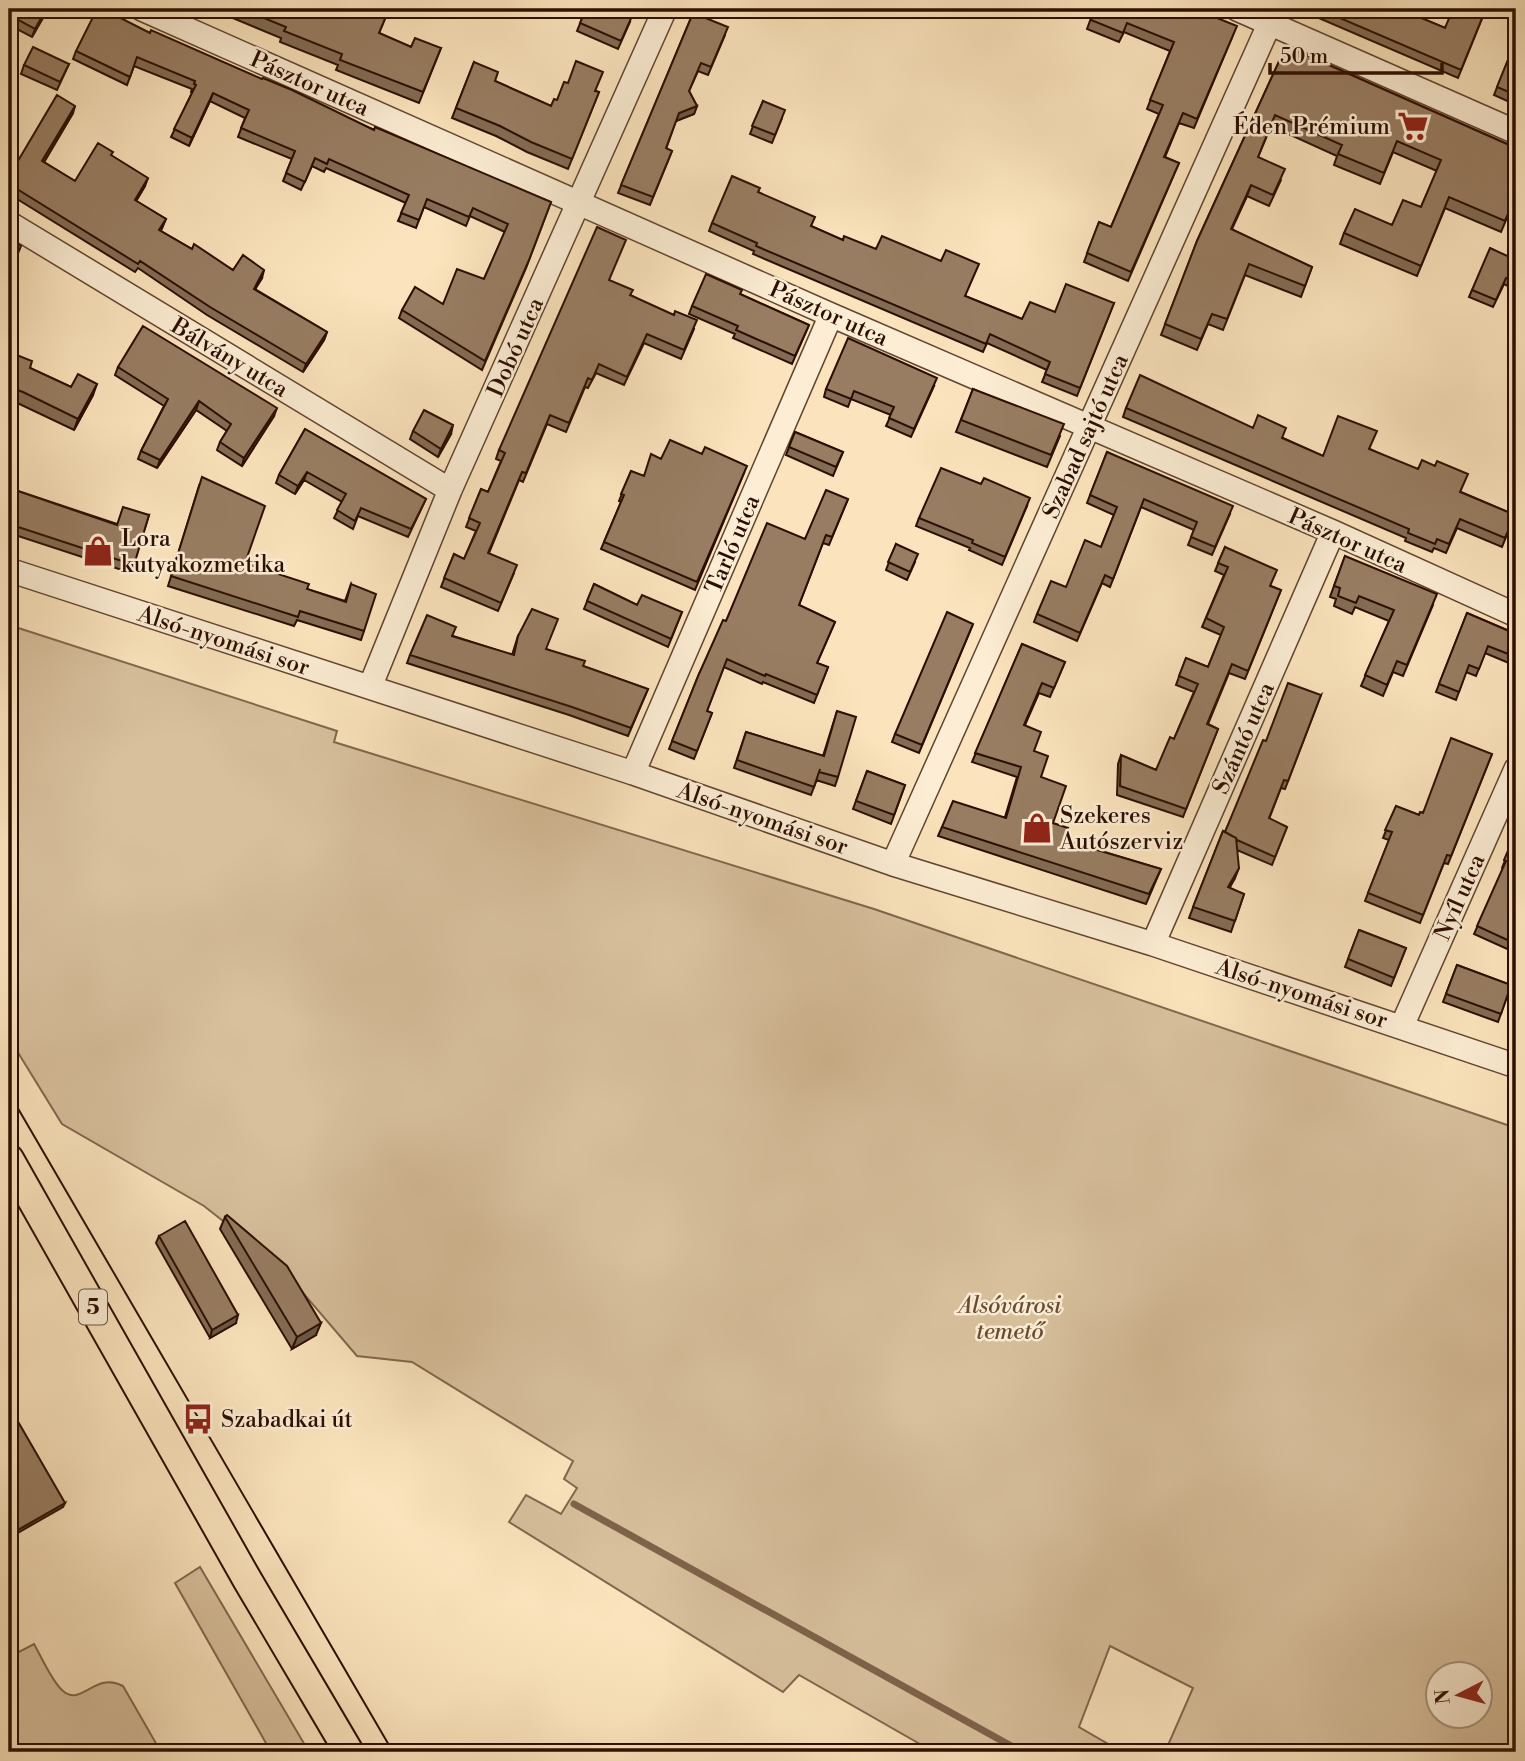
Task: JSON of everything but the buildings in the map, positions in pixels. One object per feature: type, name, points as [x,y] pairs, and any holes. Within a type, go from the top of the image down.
[{"type":"main road","name":"5","points":[[9,1159],[248,1581],[349,1752]]},
{"type":"street","name":"Pásztor utca","points":[[142,9],[1516,615]]},
{"type":"street","name":"Dobó utca","points":[[370,687],[450,490],[665,9]]},
{"type":"street","points":[[1237,9],[1273,16],[1516,132]]},
{"type":"street","name":"Szabad sajtó utca","points":[[893,864],[1273,16]]},
{"type":"street","name":"Bálvány utca","points":[[9,223],[450,490]]},
{"type":"street","name":"Tarló utca","points":[[634,773],[831,314]]},
{"type":"street","name":"Szántó utca","points":[[1153,944],[1333,532]]},
{"type":"street","name":"Alsó-nyomási sor","points":[[9,570],[634,773],[893,864],[1153,944],[1516,1066]]},
{"type":"street","name":"Nyíl utca","points":[[1402,1026],[1516,769]]},
{"type":"green space","name":"Alsóvárosi temető","points":[[9,625],[337,731],[334,742],[874,909],[1516,1128],[1516,1752],[1165,1752],[1193,1688],[1110,1646],[1079,1727],[1122,1752],[934,1752],[799,1675],[783,1692],[509,1522],[526,1495],[561,1514],[577,1488],[564,1479],[573,1461],[412,1362],[357,1356],[280,1266],[204,1206],[62,1124],[9,1038]]},
{"type":"green space","points":[[200,1567],[309,1752],[271,1752],[175,1583]]},
{"type":"green space","points":[[9,1633],[19,1652],[34,1644],[55,1682],[70,1695],[104,1683],[123,1686],[161,1752],[9,1752]]},
{"type":"waterway","points":[[574,1504],[1022,1752]]},
{"type":"tram line","points":[[9,1093],[393,1752]]},
{"type":"place","name":"Éden Prémium","points":[[1413,126]]},
{"type":"place","name":"Lora kutyakozmetika","points":[[98,551]]},
{"type":"place","name":"Szekeres Autószerviz","points":[[1037,828]]},
{"type":"place","name":"Szabadkai út","points":[[198,1419]]}]
